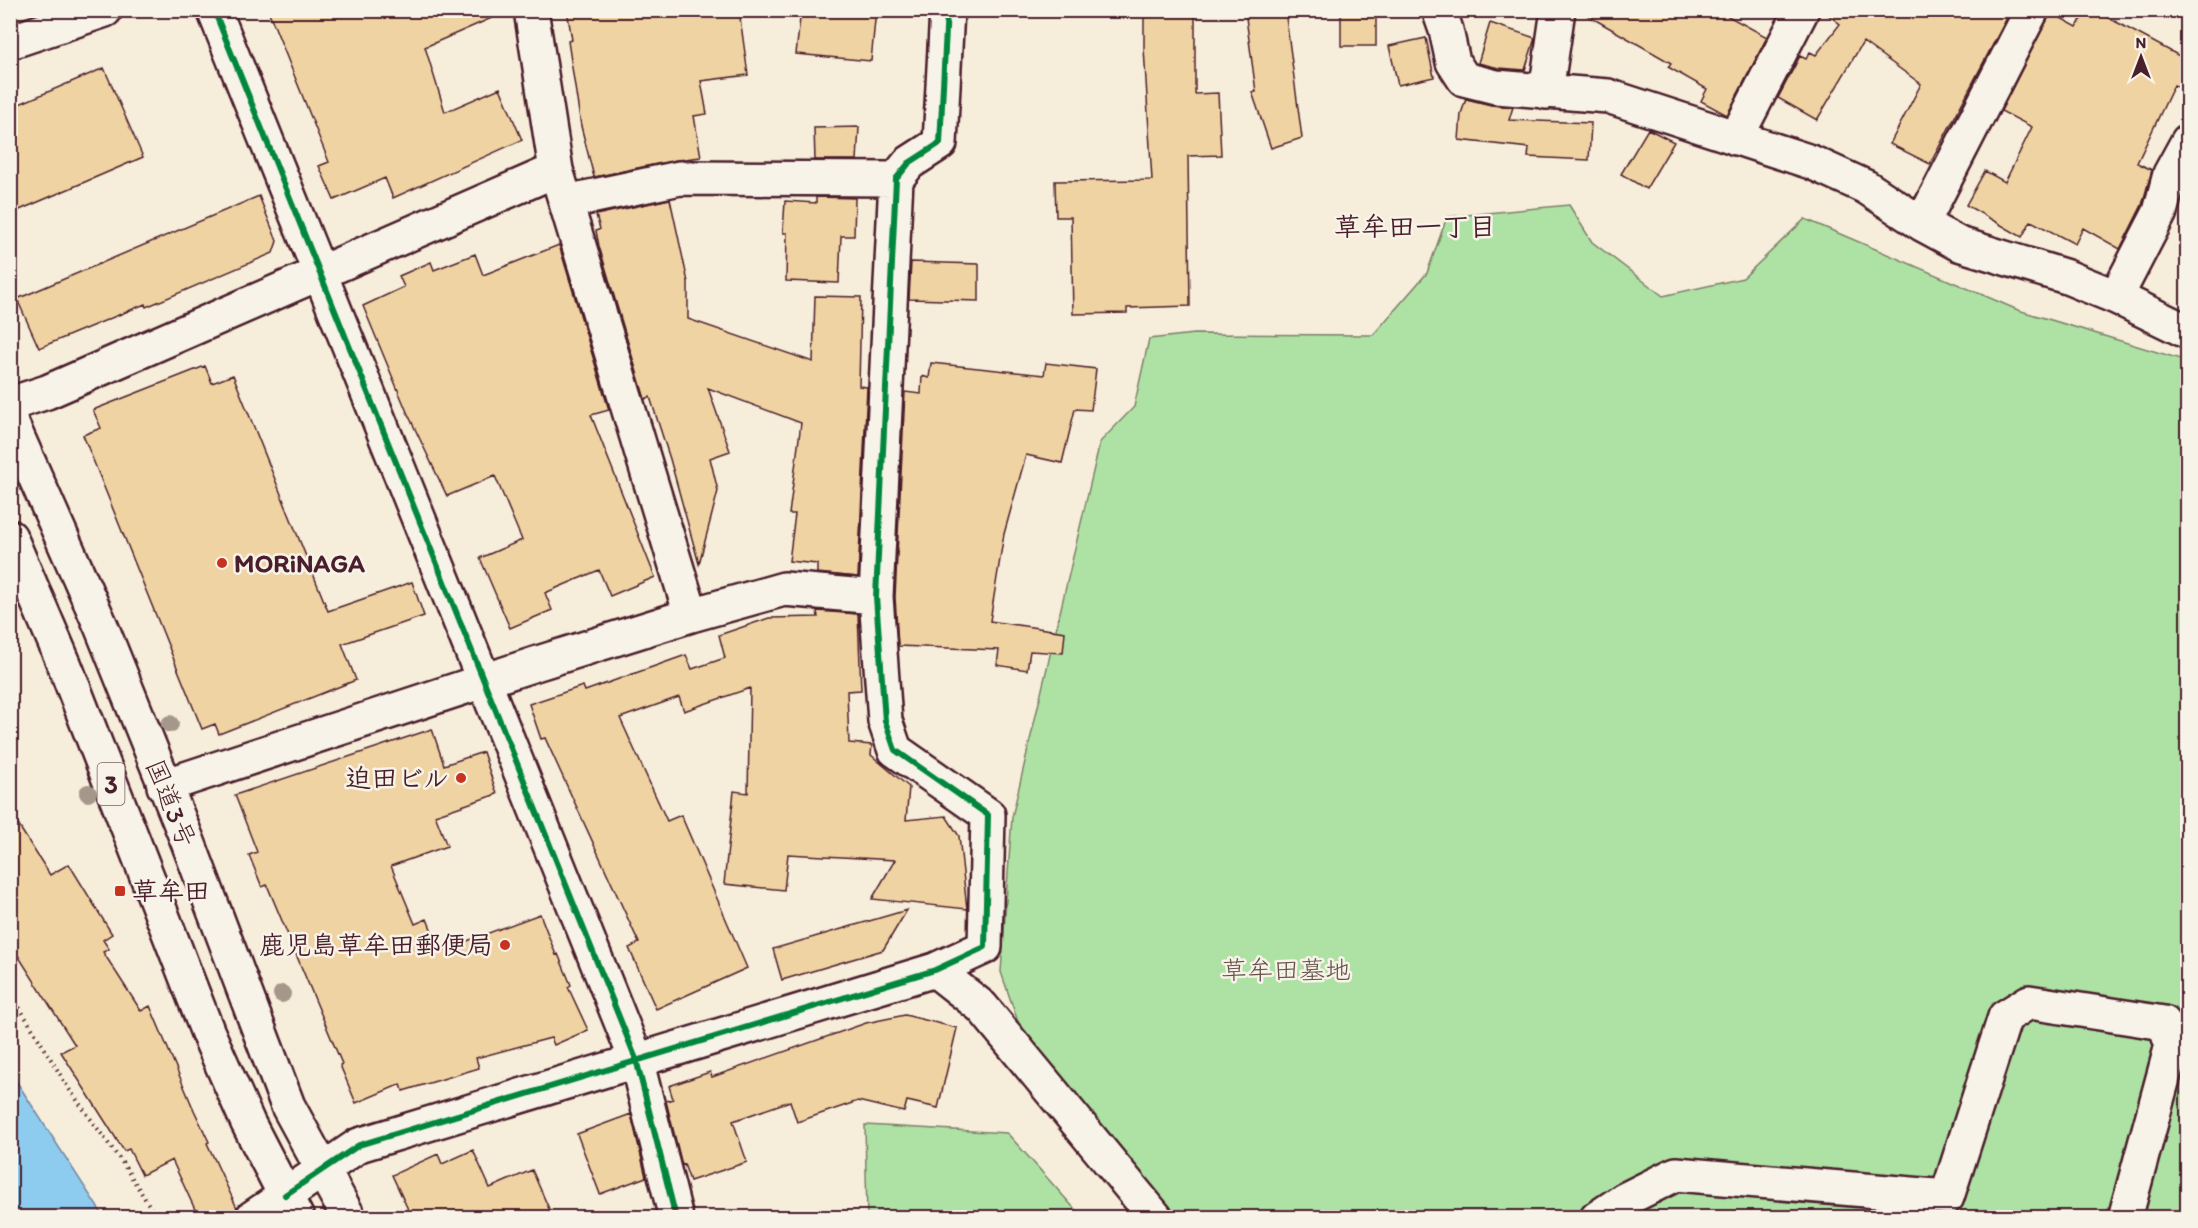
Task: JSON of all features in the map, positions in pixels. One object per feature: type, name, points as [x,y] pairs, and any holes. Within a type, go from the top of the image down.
[{"type":"main road","points":[[10,42],[105,10]]},
{"type":"main road","points":[[214,10],[636,1059],[676,1218]]},
{"type":"main road","points":[[531,10],[556,170],[691,615]]},
{"type":"main road","points":[[252,1218],[291,1206],[324,1169],[359,1144],[935,970],[985,947],[988,815],[895,750],[885,721],[876,597],[896,179],[909,163],[940,143],[947,10]]},
{"type":"main road","points":[[1439,10],[1453,62],[1464,79],[1496,87],[1608,96],[1811,162],[1866,188],[1922,224],[1959,244],[2067,277],[2116,297],[2187,332]]},
{"type":"main road","points":[[1546,92],[1558,10]]},
{"type":"main road","points":[[1736,138],[1802,10]]},
{"type":"main road","points":[[1922,224],[2032,10]]},
{"type":"main road","points":[[2116,297],[2160,212],[2170,174],[2187,141]]},
{"type":"main road","points":[[10,404],[47,392],[556,170]]},
{"type":"main road","points":[[566,202],[680,178],[896,179]]},
{"type":"main road","name":"国道3号","points":[[10,420],[101,626],[188,842],[288,1106],[349,1218]]},
{"type":"main road","name":"国道3号","points":[[10,537],[65,666],[208,1033],[248,1124],[291,1206]]},
{"type":"main road","points":[[164,786],[483,681],[691,615],[784,589],[876,597]]},
{"type":"main road","points":[[935,970],[982,1007],[1156,1218]]},
{"type":"main road","points":[[1597,1218],[1624,1200],[1676,1174],[1947,1197],[2005,1017],[2029,1002],[2164,1023],[2172,1045],[2125,1218]]},
{"type":"path","points":[[10,992],[69,1089],[124,1165],[157,1218]]},
{"type":"green space","name":"草牟田墓地","points":[[1569,205],[1592,242],[1663,296],[1743,278],[1805,219],[2018,310],[2187,361],[2187,1217],[1176,1217],[1029,1054],[1001,972],[1012,817],[1100,442],[1134,407],[1149,339],[1194,334],[1373,335],[1427,273],[1447,217]]},
{"type":"green space","points":[[865,1125],[1007,1133],[1082,1217],[867,1217]]},
{"type":"water","points":[[11,1073],[104,1217],[11,1217]]},
{"type":"building","points":[[268,10],[510,10],[425,47],[445,112],[500,88],[522,140],[393,198],[385,178],[334,200],[319,166],[329,162]]},
{"type":"building","points":[[567,10],[739,10],[748,75],[701,81],[707,114],[694,116],[701,157],[594,177],[581,126],[568,41],[572,40]]},
{"type":"building","points":[[801,10],[876,10],[871,61],[796,54]]},
{"type":"building","points":[[1245,10],[1285,10],[1302,138],[1271,148],[1252,92],[1256,92]]},
{"type":"building","points":[[1341,10],[1376,10],[1376,46],[1341,46]]},
{"type":"building","points":[[1578,10],[1719,11],[1767,37],[1727,115],[1701,101],[1707,89],[1668,67],[1671,63]]},
{"type":"building","points":[[1822,10],[2011,10],[1930,164],[1890,144],[1921,84],[1863,42],[1817,120],[1778,98],[1800,56],[1806,59],[1810,52],[1816,55],[1840,24]]},
{"type":"building","points":[[2086,10],[2094,10],[2187,60],[2187,91],[2174,85],[2137,163],[2152,170],[2142,205],[2120,249],[2083,228],[2075,244],[2031,221],[2022,237],[1966,205],[1985,171],[2005,182],[2032,127],[2001,111],[2050,12],[2077,27]]},
{"type":"building","points":[[1144,15],[1195,15],[1195,94],[1218,93],[1221,155],[1188,156],[1190,306],[1127,308],[1127,313],[1073,314],[1071,217],[1056,217],[1055,181],[1152,180]]},
{"type":"building","points":[[1490,23],[1535,38],[1525,70],[1499,68],[1478,63]]},
{"type":"building","points":[[1426,38],[1434,77],[1398,85],[1389,46]]},
{"type":"building","points":[[104,68],[143,157],[10,214],[10,108]]},
{"type":"building","points":[[1466,99],[1513,107],[1509,120],[1591,123],[1589,160],[1528,157],[1529,148],[1459,140],[1461,114]]},
{"type":"building","points":[[859,127],[857,160],[815,160],[814,128]]},
{"type":"building","points":[[1648,129],[1674,142],[1646,189],[1621,174]]},
{"type":"building","points":[[259,196],[277,241],[273,253],[146,307],[145,304],[39,348],[17,299]]},
{"type":"building","points":[[816,197],[855,198],[854,236],[841,236],[839,283],[786,281],[787,233],[783,233],[785,201],[816,203]]},
{"type":"building","points":[[670,199],[688,282],[688,319],[813,362],[815,296],[861,297],[859,386],[867,387],[858,577],[817,573],[817,564],[789,561],[795,514],[789,514],[801,423],[708,388],[730,451],[710,458],[718,491],[699,564],[670,459],[650,397],[645,399],[596,231],[600,229],[596,215]]},
{"type":"building","points":[[559,245],[609,410],[591,415],[655,577],[610,596],[599,570],[545,593],[552,610],[510,628],[480,558],[522,540],[495,476],[447,496],[407,412],[363,306],[404,287],[399,276],[431,262],[434,270],[475,254],[483,275]]},
{"type":"building","points":[[911,262],[979,264],[979,301],[909,299]]},
{"type":"building","points":[[931,363],[1044,375],[1046,363],[1096,369],[1091,410],[1075,409],[1062,463],[1026,455],[1004,534],[990,621],[1065,632],[1063,653],[1030,651],[1027,670],[997,665],[999,650],[898,646],[895,597],[905,392],[921,394],[922,376],[929,378]]},
{"type":"building","name":"MORiNAGA","points":[[205,366],[212,383],[233,375],[328,611],[412,582],[424,616],[342,644],[356,680],[219,734],[215,724],[202,729],[83,435],[101,428],[93,410]]},
{"type":"building","points":[[817,611],[858,614],[861,690],[847,691],[849,743],[872,745],[871,755],[909,787],[906,820],[946,816],[959,836],[967,909],[872,899],[895,860],[788,854],[784,890],[724,884],[734,791],[748,793],[750,688],[684,711],[679,697],[620,718],[667,821],[681,815],[747,968],[656,1009],[629,948],[639,943],[545,738],[541,739],[529,704],[583,686],[585,691],[686,655],[692,669],[725,658],[719,635],[769,618],[818,617]]},
{"type":"building","points":[[432,729],[444,765],[483,752],[497,794],[435,815],[447,846],[391,866],[415,924],[427,919],[440,951],[540,914],[571,985],[568,987],[588,1030],[554,1045],[551,1038],[476,1058],[479,1068],[403,1091],[401,1084],[356,1103],[267,885],[262,887],[249,855],[257,852],[235,795]]},
{"type":"building","points":[[10,812],[50,875],[69,864],[112,934],[103,940],[109,949],[103,952],[141,1011],[150,1006],[209,1142],[207,1143],[237,1208],[234,1218],[199,1218],[172,1160],[142,1175],[129,1149],[124,1151],[61,1052],[75,1045],[10,943]]},
{"type":"building","points":[[907,910],[883,950],[782,980],[773,949]]},
{"type":"building","points":[[905,1015],[957,1028],[938,1108],[907,1101],[904,1112],[858,1101],[797,1122],[790,1101],[733,1121],[747,1162],[690,1181],[684,1164],[682,1165],[666,1101],[673,1099],[669,1086],[710,1072],[712,1077],[866,1023]]},
{"type":"building","points":[[631,1114],[646,1177],[600,1194],[577,1134]]},
{"type":"building","points":[[473,1150],[490,1188],[532,1170],[553,1218],[412,1218],[392,1175],[438,1154],[442,1164]]},
{"type":"cycle path","points":[[214,10],[636,1059],[676,1218]]},
{"type":"cycle path","points":[[285,1195],[359,1145],[935,970],[985,947],[988,815],[895,750],[885,721],[876,597],[896,179],[909,163],[940,143],[947,10]]},
{"type":"place","name":"MORiNAGA","points":[[222,563]]},
{"type":"place","name":"迫田ビル","points":[[461,778]]},
{"type":"place","name":"草牟田","points":[[120,891]]},
{"type":"place","name":"鹿児島草牟田郵便局","points":[[505,945]]},
{"type":"district","name":"草牟田一丁目","points":[[1415,226]]}]
